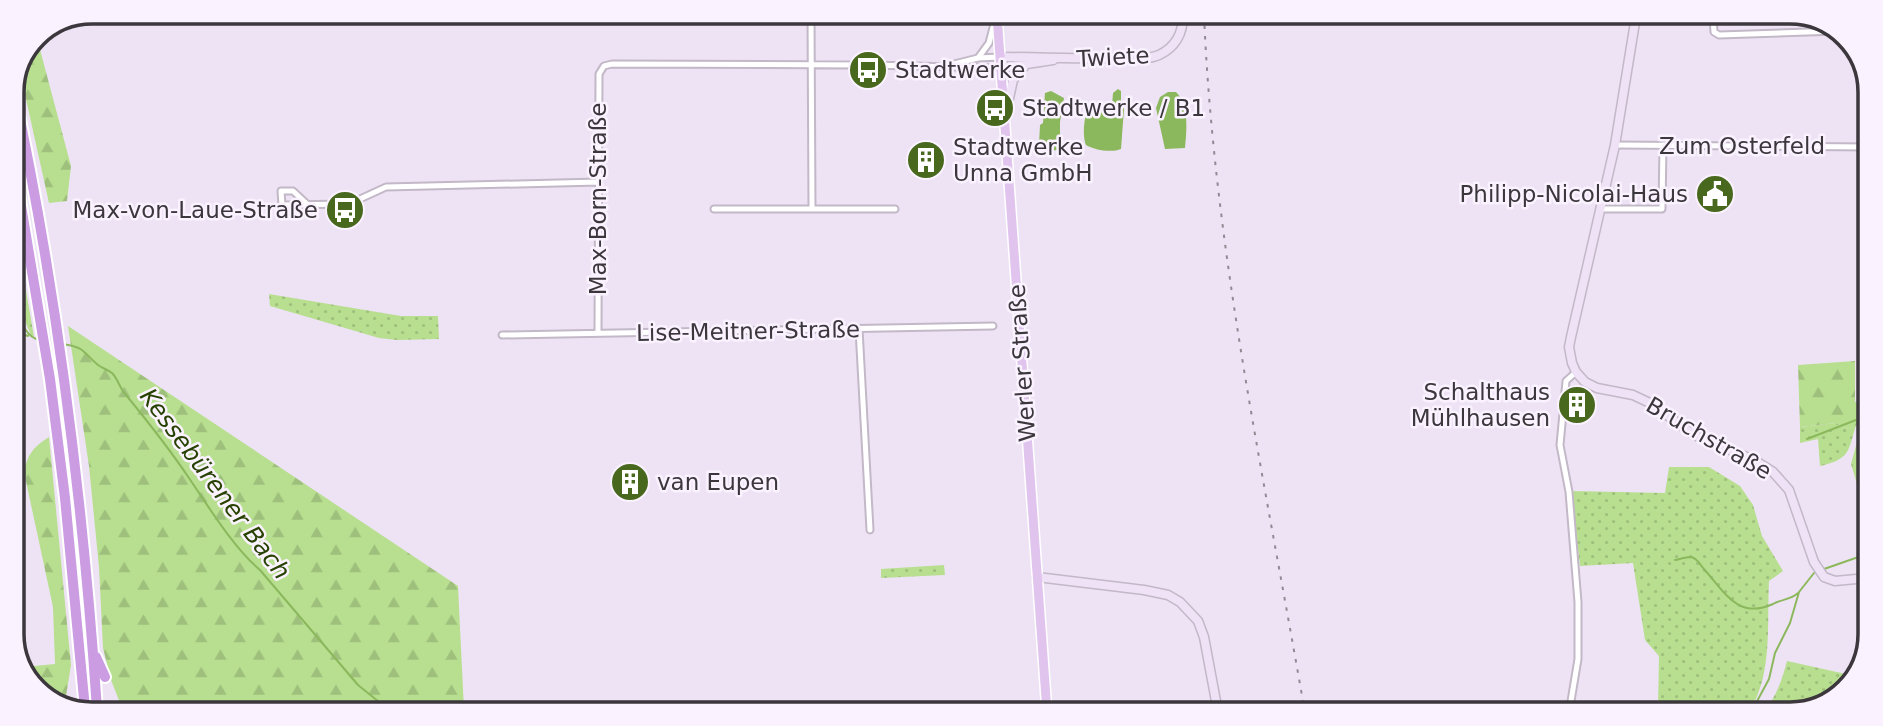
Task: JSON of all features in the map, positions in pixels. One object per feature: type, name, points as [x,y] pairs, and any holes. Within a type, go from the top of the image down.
[{"type":"highway","points":[[24,143],[53,306],[74,461],[97,702]]},
{"type":"highway","points":[[24,217],[40,308],[61,462],[84,701]]},
{"type":"highway","points":[[72,664],[79,643]]},
{"type":"highway","points":[[93,651],[105,677]]},
{"type":"main road","name":"Werler Straße","points":[[998,25],[1046,702]]},
{"type":"street","points":[[811,25],[812,209]]},
{"type":"street","points":[[978,58],[989,43],[994,25]]},
{"type":"street","name":"Twiete","points":[[1000,57],[1152,57],[1175,43],[1183,25]]},
{"type":"street","points":[[1571,702],[1578,659],[1578,602],[1575,547],[1560,432],[1566,381],[1576,372],[1569,346],[1615,145],[1635,25]]},
{"type":"street","points":[[1714,25],[1714,32],[1719,35],[1823,32]]},
{"type":"street","points":[[947,66],[978,58],[1000,57]]},
{"type":"street","name":"Twiete","points":[[1001,68],[1058,59]]},
{"type":"street","points":[[811,65],[1001,68]]},
{"type":"street","name":"Max-Born-Straße","points":[[597,333],[599,74],[604,66],[811,65]]},
{"type":"street","points":[[1005,115],[1013,80],[1025,66]]},
{"type":"street","name":"Zum Osterfeld","points":[[1615,145],[1858,147]]},
{"type":"street","points":[[1601,209],[1662,209],[1663,145]]},
{"type":"street","points":[[308,205],[293,191],[281,191],[282,205],[308,205],[349,204],[386,187],[599,182]]},
{"type":"street","points":[[714,209],[895,208]]},
{"type":"street","name":"Lise-Meitner-Straße","points":[[502,335],[993,326]]},
{"type":"street","points":[[859,329],[870,530]]},
{"type":"street","name":"Bruchstraße","points":[[1576,372],[1592,386],[1633,395],[1652,404],[1694,435],[1764,466],[1789,490],[1815,562],[1824,577],[1835,581],[1858,579]]},
{"type":"street","points":[[1037,578],[1144,590],[1168,595],[1180,602],[1198,621],[1204,637],[1216,702]]},
{"type":"green space","points":[[40,50],[71,166],[67,201],[49,203],[24,91],[30,66]]},
{"type":"green space","points":[[24,281],[34,337],[24,320]]},
{"type":"green space","points":[[269,294],[401,316],[438,316],[439,339],[379,338],[270,306]]},
{"type":"green space","points":[[68,326],[458,586],[464,702],[120,702],[103,648],[99,567],[89,466]]},
{"type":"green space","points":[[1855,361],[1858,425],[1847,429],[1836,423],[1800,427],[1798,365]]},
{"type":"green space","points":[[1836,423],[1847,429],[1856,425],[1849,448],[1842,457],[1820,466],[1818,439],[1800,443],[1800,427]]},
{"type":"green space","points":[[49,437],[71,665],[66,696],[44,682],[33,666],[55,664],[53,607],[25,475],[27,461],[39,444]]},
{"type":"green space","points":[[1858,438],[1858,487],[1851,464]]},
{"type":"green space","points":[[1669,467],[1709,467],[1740,486],[1753,505],[1762,536],[1783,571],[1769,581],[1766,658],[1755,701],[1658,702],[1659,656],[1645,640],[1633,563],[1580,566],[1571,491],[1665,493]]},
{"type":"green space","points":[[944,565],[945,575],[881,578],[881,569]]},
{"type":"green space","points":[[1787,661],[1845,674],[1821,695],[1800,701],[1771,702]]},
{"type":"shaded area","points":[[1118,89],[1121,91],[1121,105],[1124,109],[1121,149],[1103,150],[1086,145],[1084,125],[1090,105],[1112,105],[1113,93]]},
{"type":"shaded area","points":[[1051,91],[1064,98],[1060,122],[1060,150],[1044,151],[1039,144],[1040,125],[1043,123],[1045,93]]},
{"type":"shaded area","points":[[1168,92],[1176,92],[1183,103],[1185,148],[1165,149],[1156,108],[1160,97]]},
{"type":"waterway","name":"Kessebürener Bach","points":[[24,328],[34,338],[40,340]]},
{"type":"waterway","name":"Kessebürener Bach","points":[[63,344],[80,349],[112,373],[241,551],[358,685],[379,702]]},
{"type":"waterway","points":[[1807,439],[1856,420]]},
{"type":"waterway","points":[[1824,569],[1858,557]]},
{"type":"waterway","points":[[1675,560],[1695,558],[1725,594],[1741,606],[1761,608],[1798,593]]},
{"type":"waterway","points":[[1757,702],[1769,679],[1775,653],[1790,623],[1799,592],[1814,573]]},
{"type":"railway","points":[[1205,25],[1218,191],[1230,278],[1303,702]]},
{"type":"place","name":"Stadtwerke","points":[[868,70]]},
{"type":"place","name":"Stadtwerke / B1","points":[[995,108]]},
{"type":"place","name":"Stadtwerke Unna GmbH","points":[[926,160]]},
{"type":"place","name":"Philipp-Nicolai-Haus","points":[[1715,194]]},
{"type":"place","name":"Max-von-Laue-Straße","points":[[345,210]]},
{"type":"place","name":"Schalthaus Mühlhausen","points":[[1577,405]]},
{"type":"place","name":"van Eupen","points":[[630,482]]}]
